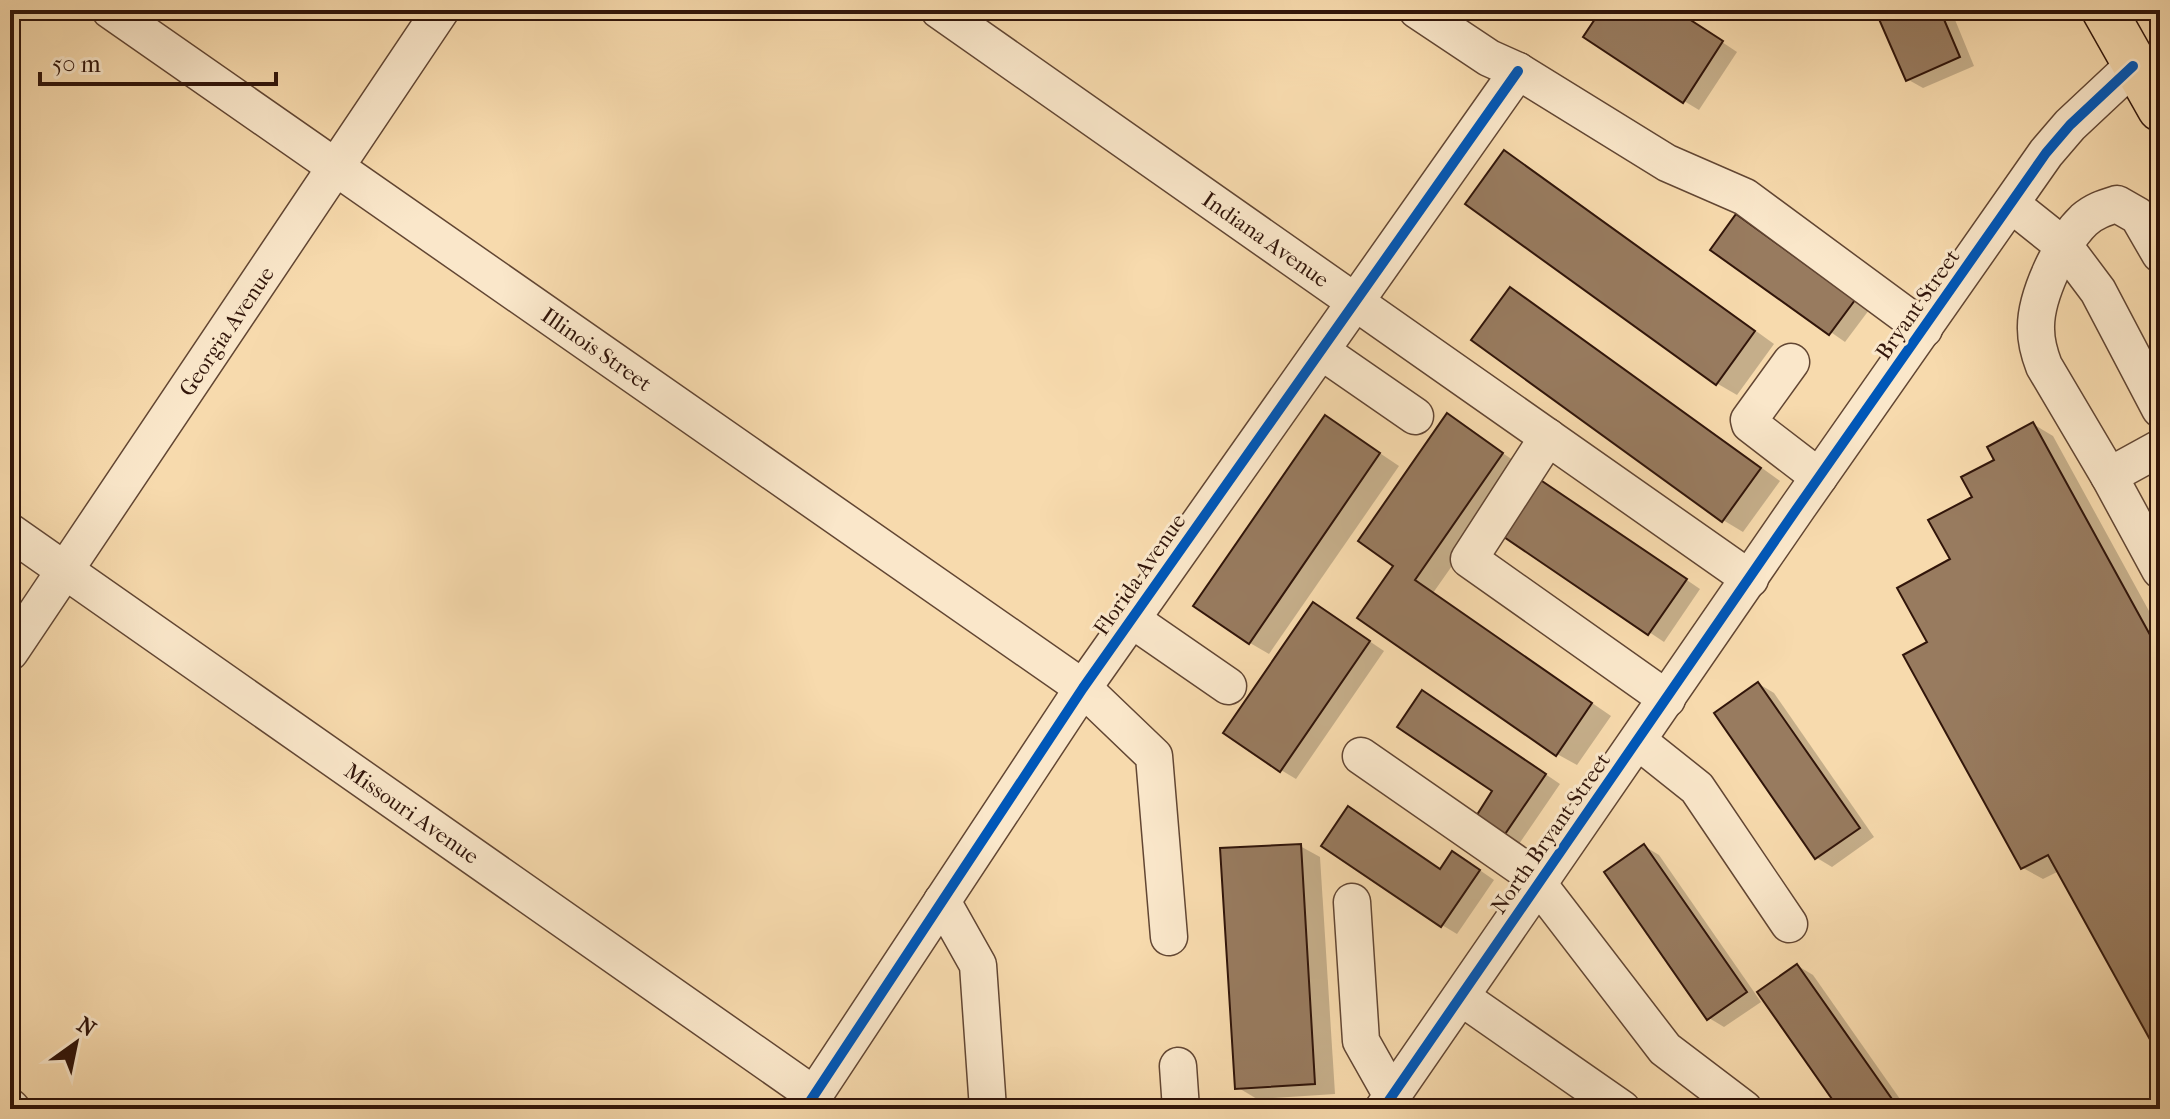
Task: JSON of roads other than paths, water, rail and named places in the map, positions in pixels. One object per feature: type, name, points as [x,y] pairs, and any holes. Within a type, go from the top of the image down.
[{"type":"main road","points":[[2104,10],[2160,109]]},
{"type":"street","name":"Illinois Street","points":[[110,10],[1083,688],[1154,756],[1169,937]]},
{"type":"street","name":"Georgia Avenue","points":[[10,652],[441,10]]},
{"type":"street","name":"Indiana Avenue","points":[[939,10],[1750,579]]},
{"type":"street","points":[[1417,10],[1489,58],[1518,71],[1667,163],[1745,197],[1924,329]]},
{"type":"street","name":"Bryant Street","points":[[1750,579],[2046,153],[2070,125],[2133,66]]},
{"type":"street","name":"Florida Avenue","points":[[810,1102],[1083,688],[1518,71]]},
{"type":"street","points":[[2011,204],[2065,247],[2098,291],[2160,409]]},
{"type":"street","points":[[2160,254],[2138,216],[2117,204],[2098,210],[2082,222],[2065,247],[2053,267],[2037,310],[2037,347],[2044,366],[2160,570]]},
{"type":"street","points":[[1321,351],[1415,416]]},
{"type":"street","points":[[1791,362],[1749,420],[1750,424],[1819,477]]},
{"type":"street","points":[[1548,437],[1469,559],[1667,699]]},
{"type":"street","points":[[2109,476],[2160,448]]},
{"type":"street","name":"Missouri Avenue","points":[[10,532],[810,1102]]},
{"type":"street","name":"North Bryant Street","points":[[1387,1103],[1750,579]]},
{"type":"street","points":[[1131,619],[1228,686]]},
{"type":"street","points":[[1638,741],[1697,788],[1789,924]]},
{"type":"street","points":[[1361,756],[1540,883],[1665,1049],[1744,1109]]},
{"type":"street","points":[[942,901],[978,965],[988,1109]]},
{"type":"street","points":[[1352,902],[1361,1041],[1387,1103]]},
{"type":"street","points":[[1461,997],[1622,1109]]},
{"type":"street","points":[[1178,1066],[1181,1109]]}]
